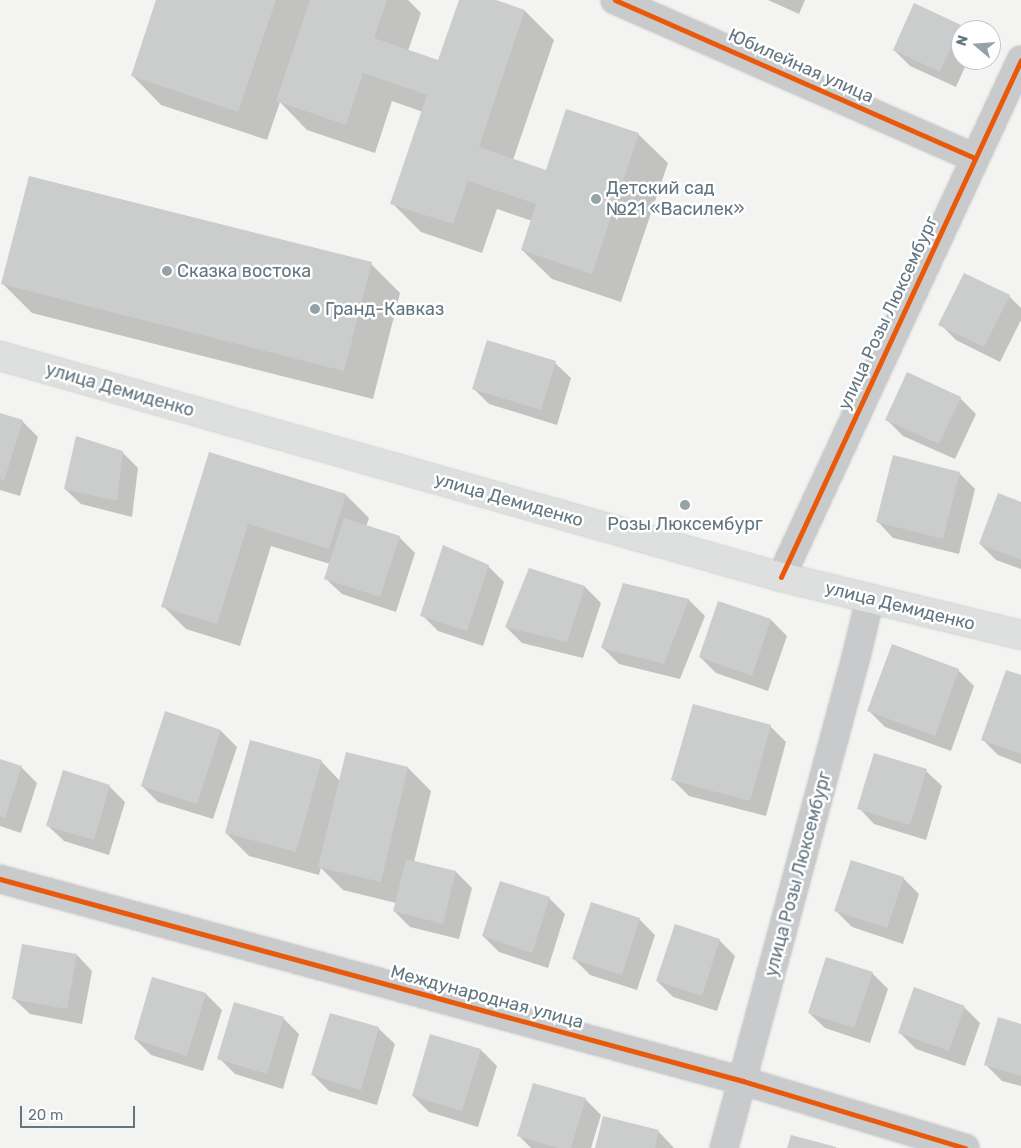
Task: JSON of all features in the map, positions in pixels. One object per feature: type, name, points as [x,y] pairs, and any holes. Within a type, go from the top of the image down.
[{"type":"main road","name":"улица Демиденко","points":[[0,356],[781,577],[1021,635]]},
{"type":"street","name":"Юбилейная улица","points":[[615,0],[975,158]]},
{"type":"street","name":"улица Розы Люксембург","points":[[781,577],[1021,60]]},
{"type":"street","name":"улица Розы Люксембург","points":[[724,1148],[870,599]]},
{"type":"street","name":"Международная улица","points":[[0,879],[742,1081],[965,1148]]},
{"type":"building","points":[[156,0],[276,0],[238,112],[131,76]]},
{"type":"building","points":[[310,0],[387,0],[374,38],[438,60],[459,0],[496,0],[525,10],[479,147],[546,170],[566,109],[639,133],[592,274],[521,250],[536,204],[468,181],[453,224],[390,204],[427,95],[363,73],[346,125],[276,101]]},
{"type":"building","points":[[914,3],[951,20],[951,47],[940,72],[893,50]]},
{"type":"building","points":[[29,176],[372,262],[344,371],[1,284]]},
{"type":"building","points":[[964,273],[1010,295],[984,347],[938,325]]},
{"type":"building","points":[[487,340],[556,361],[541,410],[472,389]]},
{"type":"building","points":[[907,372],[961,397],[939,444],[885,420]]},
{"type":"building","points":[[0,413],[23,420],[4,481],[0,479]]},
{"type":"building","points":[[76,436],[123,451],[117,501],[64,489]]},
{"type":"building","points":[[209,452],[346,494],[329,549],[248,524],[217,624],[161,607]]},
{"type":"building","points":[[893,455],[960,472],[943,539],[876,522]]},
{"type":"building","points":[[998,493],[1021,502],[1021,560],[979,544]]},
{"type":"building","points":[[344,518],[400,536],[380,597],[324,579]]},
{"type":"building","points":[[443,545],[489,565],[467,631],[420,616]]},
{"type":"building","points":[[529,568],[585,586],[567,642],[505,627]]},
{"type":"building","points":[[623,583],[689,599],[664,664],[601,648]]},
{"type":"building","points":[[718,601],[771,619],[752,676],[699,657]]},
{"type":"building","points":[[892,644],[959,669],[935,736],[867,711]]},
{"type":"building","points":[[1006,670],[1021,675],[1021,754],[981,740]]},
{"type":"building","points":[[693,704],[771,725],[750,801],[671,780]]},
{"type":"building","points":[[165,711],[221,730],[197,804],[141,786]]},
{"type":"building","points":[[250,740],[322,760],[296,852],[225,833]]},
{"type":"building","points":[[346,752],[408,767],[381,882],[318,867]]},
{"type":"building","points":[[874,753],[927,769],[910,825],[857,809]]},
{"type":"building","points":[[0,759],[22,766],[5,818],[0,816]]},
{"type":"building","points":[[63,770],[110,785],[94,840],[46,826]]},
{"type":"building","points":[[406,859],[456,871],[443,924],[393,911]]},
{"type":"building","points":[[851,860],[904,877],[887,928],[834,911]]},
{"type":"building","points":[[500,881],[550,897],[532,953],[482,936]]},
{"type":"building","points":[[591,902],[640,918],[622,975],[572,959]]},
{"type":"building","points":[[675,924],[720,939],[702,996],[656,981]]},
{"type":"building","points":[[22,944],[77,954],[67,1009],[12,999]]},
{"type":"building","points":[[826,957],[873,972],[854,1028],[808,1013]]},
{"type":"building","points":[[152,977],[206,993],[187,1056],[134,1039]]},
{"type":"building","points":[[914,987],[965,1006],[949,1051],[898,1033]]},
{"type":"building","points":[[234,1002],[284,1017],[267,1074],[217,1059]]},
{"type":"building","points":[[330,1013],[379,1027],[361,1090],[311,1075]]},
{"type":"building","points":[[998,1017],[1021,1024],[1021,1076],[984,1065]]},
{"type":"building","points":[[430,1034],[481,1049],[462,1111],[412,1096]]},
{"type":"building","points":[[533,1083],[586,1098],[571,1148],[558,1148],[517,1136]]},
{"type":"building","points":[[603,1116],[659,1130],[655,1148],[595,1148]]},
{"type":"building","points":[[791,1135],[836,1147],[836,1148],[787,1148]]},
{"type":"cycle path","points":[[615,0],[975,158]]},
{"type":"cycle path","points":[[781,577],[1021,60]]},
{"type":"cycle path","points":[[0,879],[743,1081],[965,1148]]},
{"type":"place","name":"Детский сад №21 «Василек»","points":[[596,199]]},
{"type":"place","name":"Сказка востока","points":[[167,271]]},
{"type":"place","name":"Гранд-Кавказ","points":[[315,309]]},
{"type":"place","name":"Розы Люксембург","points":[[685,505]]}]
